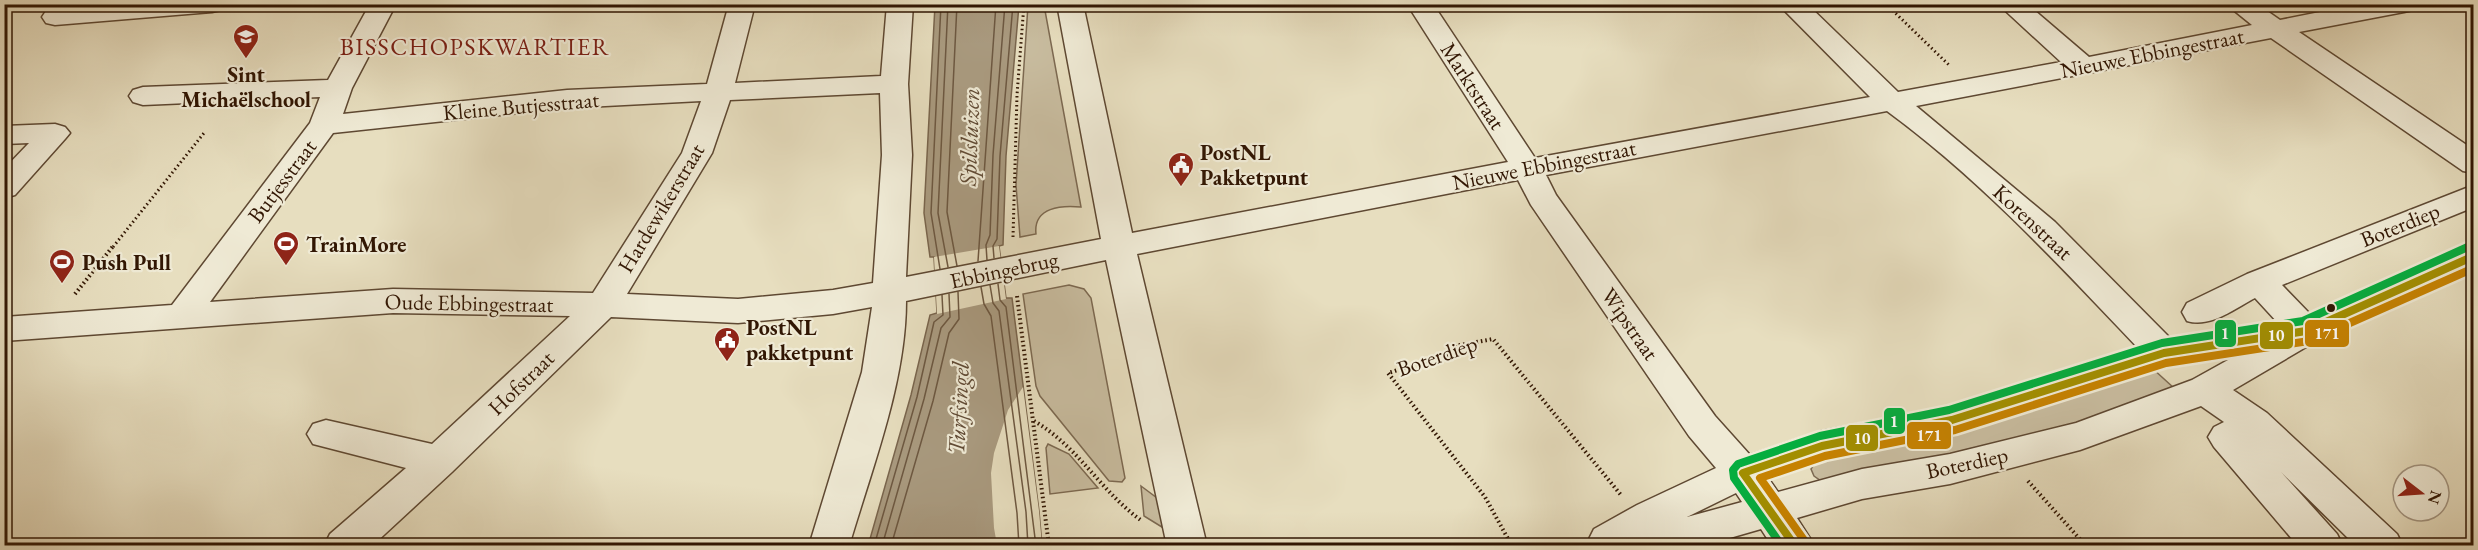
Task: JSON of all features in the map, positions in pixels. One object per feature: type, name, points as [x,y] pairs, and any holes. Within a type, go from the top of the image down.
[{"type":"street","points":[[55,18],[212,4]]},
{"type":"street","name":"Butjesstraat","points":[[182,316],[324,125],[338,88],[383,4]]},
{"type":"street","name":"Hardewikerstraat","points":[[603,305],[697,153],[719,92],[742,4]]},
{"type":"street","points":[[829,546],[864,433],[880,372],[889,316],[897,155],[894,84],[900,4]]},
{"type":"street","points":[[1070,4],[1119,247],[1187,546]]},
{"type":"street","name":"Marktstraat","points":[[1420,4],[1527,168]]},
{"type":"street","name":"Korenstraat","points":[[1791,4],[1891,101],[1923,124],[2044,230],[2164,353]]},
{"type":"street","points":[[2010,4],[2084,66]]},
{"type":"street","points":[[2239,4],[2474,164]]},
{"type":"street","name":"Nieuwe Ebbingestraat","points":[[1119,247],[1527,168],[2084,66],[2404,4]]},
{"type":"street","name":"Kleine Butjesstraat","points":[[324,125],[567,99],[894,84]]},
{"type":"street","points":[[143,96],[338,88]]},
{"type":"street","points":[[4,135],[55,133],[4,188]]},
{"type":"street","name":"Wipstraat","points":[[1527,168],[1542,198],[1702,426],[1743,474],[1795,546]]},
{"type":"street","name":"Boterdiep","points":[[2199,312],[2259,282],[2474,195]]},
{"type":"street","name":"Ebbingebrug","points":[[890,292],[1119,247]]},
{"type":"street","name":"Boterdiep","points":[[1616,536],[1656,542],[1862,484],[2005,456],[2080,436],[2205,390],[2306,331],[2474,256]]},
{"type":"street","points":[[2259,282],[2306,331]]},
{"type":"street","name":"Oude Ebbingestraat","points":[[4,329],[393,301],[603,305],[738,311],[832,302],[890,292]]},
{"type":"street","name":"Hofstraat","points":[[344,546],[439,461],[603,305]]},
{"type":"street","name":"Boterdiep","points":[[1616,536],[1743,474],[1822,446],[1952,420],[2164,353],[2306,331]]},
{"type":"street","points":[[2205,390],[2254,423],[2383,546]]},
{"type":"street","points":[[2254,423],[2227,437],[2323,546]]},
{"type":"street","points":[[326,434],[439,461]]},
{"type":"path","points":[[1024,4],[1009,269],[1017,296],[1049,546]]},
{"type":"path","points":[[1886,4],[1971,87]]},
{"type":"path","points":[[48,326],[204,133]]},
{"type":"path","name":"Boterdiep","points":[[1512,546],[1485,497],[1388,373],[1458,352],[1455,346],[1493,339],[1587,454],[1616,536]]},
{"type":"path","points":[[1034,420],[1073,449],[1120,505],[1149,526]]},
{"type":"path","points":[[2005,456],[2086,546]]},
{"type":"shaded area","points":[[1028,5],[1044,5],[1081,207],[1050,210],[1039,218],[1036,234],[1020,237],[1016,185]]},
{"type":"shaded area","points":[[1069,285],[1084,289],[1091,298],[1125,478],[1122,482],[1109,481],[1040,396],[1036,386],[1023,294]]},
{"type":"shaded area","points":[[2152,368],[2175,389],[2077,427],[1824,483],[1814,476],[1811,469],[1818,458]]},
{"type":"shaded area","points":[[1048,444],[1069,454],[1098,488],[1050,494],[1046,448]]},
{"type":"shaded area","points":[[1141,486],[1161,501],[1170,532],[1144,516]]},
{"type":"water","points":[[935,5],[1019,5],[1006,156],[1003,245],[999,246],[1006,298],[1012,298],[1042,545],[868,546],[911,395],[930,315],[937,313],[934,257],[930,257],[924,213]]},
{"type":"pier","points":[[999,246],[1006,299],[937,314],[934,257]]},
{"type":"pier","points":[[1023,387],[1042,545],[997,545],[991,473],[994,453],[1008,410]]},
{"type":"transit line","name":"1","points":[[1782,546],[1734,478],[1733,470],[1738,464],[1820,436],[1949,410],[2162,343],[2303,321],[2470,246]]},
{"type":"transit line","name":"10","points":[[1795,546],[1743,473],[1822,446],[1952,420],[2164,353],[2306,331],[2474,256]]},
{"type":"transit line","name":"171","points":[[1804,540],[1760,478],[1825,456],[1955,430],[2166,363],[2309,341],[2474,268]]},
{"type":"place","name":"Sint Michaëlschool","points":[[246,60]]},
{"type":"place","name":"PostNL Pakketpunt","points":[[1181,188]]},
{"type":"place","name":"TrainMore","points":[[286,267]]},
{"type":"place","name":"Push Pull","points":[[62,285]]},
{"type":"place","name":"PostNL pakketpunt","points":[[727,363]]},
{"type":"district","name":"BISSCHOPSKWARTIER","points":[[475,46]]},
{"type":"water label","name":"Spilsluizen","points":[[969,137]]},
{"type":"water label","name":"Turfsingel","points":[[958,408]]}]
